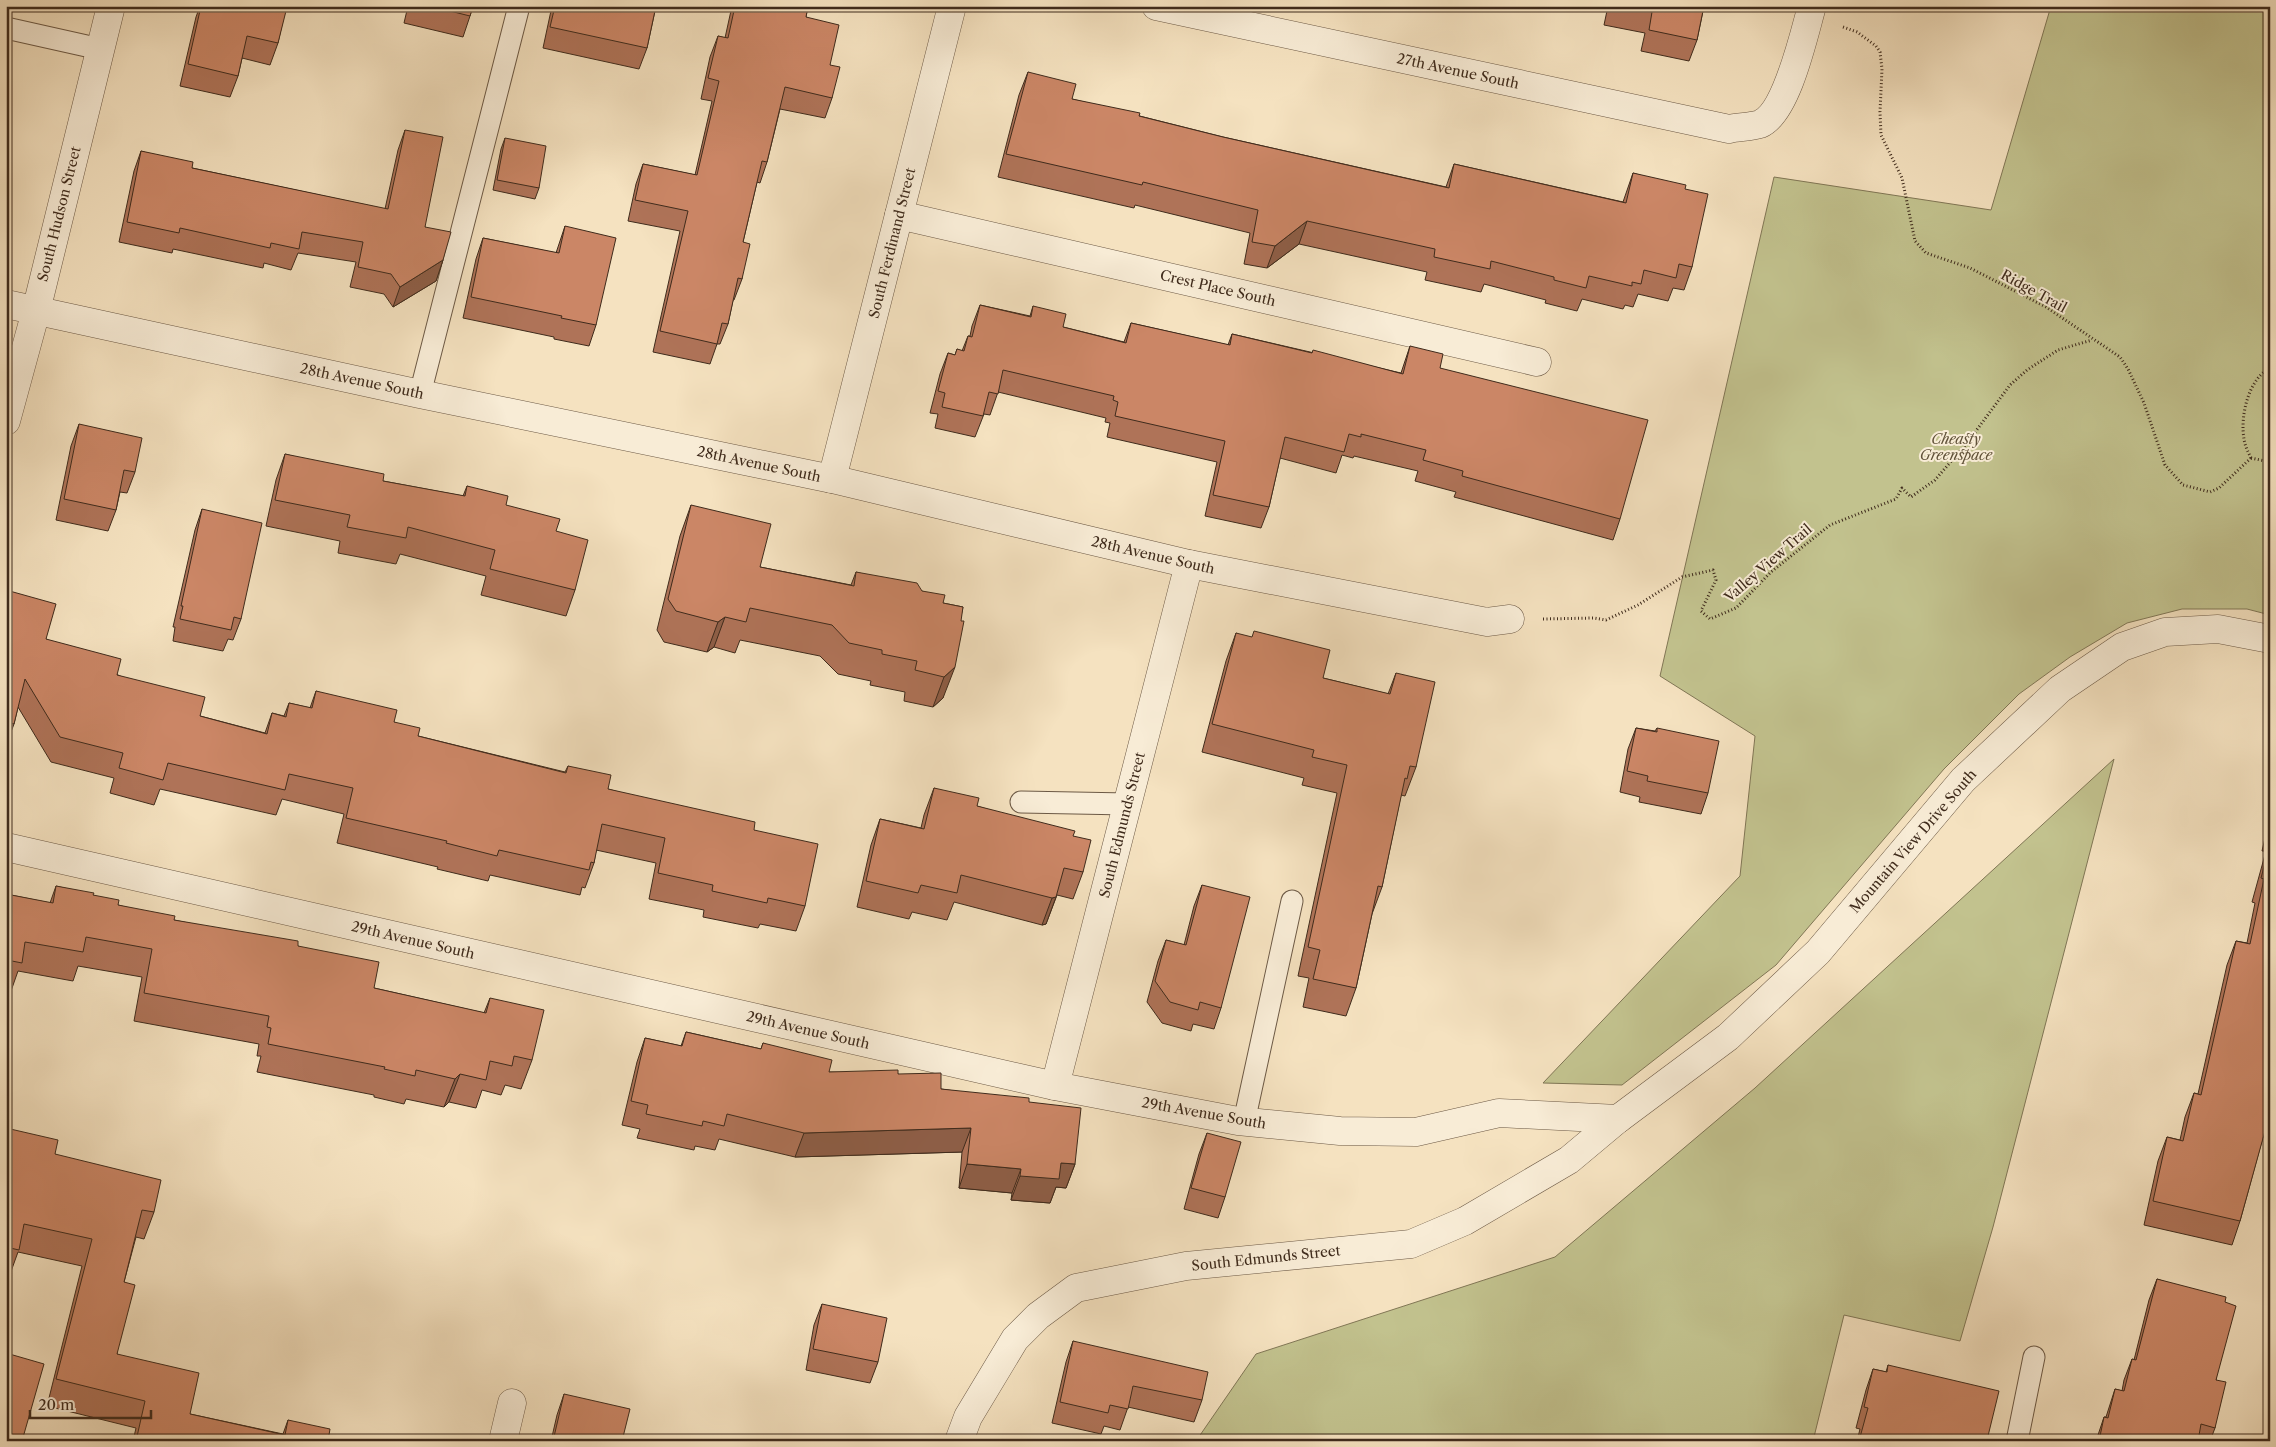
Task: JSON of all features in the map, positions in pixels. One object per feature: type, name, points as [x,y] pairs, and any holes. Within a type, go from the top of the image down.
[{"type":"street","name":"South Hudson Street","points":[[6,421],[36,311],[111,6]]},
{"type":"street","name":"South Ferdinand Street","points":[[832,479],[952,6]]},
{"type":"street","name":"27th Avenue South","points":[[1156,6],[1729,129],[1760,124],[1775,110],[1787,90],[1812,6]]},
{"type":"street","name":"Crest Place South","points":[[899,215],[1537,362]]},
{"type":"street","name":"28th Avenue South","points":[[6,304],[420,394],[832,479],[1189,564],[1487,622],[1510,619]]},
{"type":"street","name":"South Edmunds Street","points":[[1055,1086],[1189,564]]},
{"type":"street","name":"Mountain View Drive South","points":[[1618,1119],[1728,1036],[1818,952],[1963,780],[2060,689],[2122,647],[2166,632],[2218,629],[2270,639]]},
{"type":"street","name":"29th Avenue South","points":[[6,848],[1055,1086],[1244,1122],[1340,1131],[1416,1132],[1499,1114],[1618,1119]]},
{"type":"street","name":"South Edmunds Street","points":[[959,1441],[968,1417],[1015,1339],[1038,1316],[1076,1288],[1186,1266],[1411,1244],[1465,1221],[1569,1160],[1618,1119]]},
{"type":"street","points":[[503,1441],[512,1403]]},
{"type":"lane","points":[[420,394],[519,6]]},
{"type":"lane","points":[[6,28],[100,49]]},
{"type":"lane","points":[[1021,802],[1128,804]]},
{"type":"lane","points":[[1244,1122],[1292,901]]},
{"type":"lane","points":[[2017,1441],[2034,1357]]},
{"type":"path","name":"Ridge Trail","points":[[1876,46],[1880,52],[1882,69],[1881,135],[1902,178],[1916,241],[1926,253],[1970,268],[2046,307],[2092,340],[2120,357],[2128,369],[2144,404],[2165,465],[2183,485],[2210,492],[2219,488],[2250,458]]},
{"type":"path","points":[[2270,188],[2267,190],[2270,216]]},
{"type":"path","name":"Valley View Trail","points":[[1510,619],[1594,618],[1606,620],[1638,605],[1682,577],[1712,570],[1716,580],[1701,611],[1710,619],[1736,608],[1771,572],[1830,525],[1896,499],[1902,488],[1911,497],[1935,480],[1967,443],[2010,385],[2027,370],[2058,350],[2092,340]]},
{"type":"path","points":[[2270,368],[2254,382],[2244,410],[2244,439],[2250,458],[2270,462]]},
{"type":"green space","name":"Cheasty Greenspace","points":[[2051,6],[2270,6],[2270,615],[2247,609],[2182,609],[2127,623],[2070,657],[2019,694],[1944,769],[1776,965],[1622,1085],[1543,1083],[1740,876],[1755,736],[1660,676],[1774,177],[1991,210]]},
{"type":"green space","points":[[2114,759],[1993,1227],[1960,1341],[1844,1315],[1813,1441],[1196,1441],[1256,1354],[1555,1257],[1755,1088]]},
{"type":"building","points":[[201,6],[287,7],[278,43],[247,36],[238,76],[188,64]]},
{"type":"building","points":[[430,6],[473,6],[470,16]]},
{"type":"building","points":[[555,6],[656,6],[647,48],[550,27]]},
{"type":"building","points":[[735,6],[808,6],[806,17],[839,25],[830,65],[840,67],[832,98],[785,87],[767,162],[762,161],[743,242],[750,244],[742,279],[738,278],[728,324],[722,323],[717,344],[660,331],[688,211],[635,200],[643,164],[697,175],[719,81],[708,78],[718,36],[728,38]]},
{"type":"building","points":[[1626,6],[1704,6],[1697,40],[1649,30],[1652,12]]},
{"type":"building","points":[[1028,72],[1076,84],[1072,99],[1140,113],[1139,116],[1223,137],[1449,188],[1454,164],[1626,203],[1633,173],[1686,185],[1685,189],[1708,194],[1692,267],[1679,264],[1676,278],[1644,270],[1641,284],[1632,282],[1632,286],[1589,276],[1586,288],[1554,280],[1554,277],[1491,261],[1490,269],[1434,257],[1435,249],[1307,221],[1275,246],[1252,242],[1258,210],[1143,182],[1142,185],[1006,154]]},
{"type":"building","points":[[405,130],[443,137],[425,227],[451,232],[443,260],[400,287],[391,274],[358,267],[363,242],[302,232],[299,249],[271,243],[270,248],[180,228],[179,233],[127,222],[141,151],[193,162],[192,168],[388,209]]},
{"type":"building","points":[[505,138],[546,146],[539,188],[497,180]]},
{"type":"building","points":[[565,226],[616,238],[596,325],[471,297],[483,238],[559,253]]},
{"type":"building","points":[[980,305],[1031,317],[1033,306],[1066,314],[1063,327],[1126,343],[1131,323],[1230,345],[1232,334],[1312,353],[1313,350],[1403,374],[1410,346],[1443,354],[1440,368],[1648,420],[1620,519],[1462,476],[1463,471],[1423,460],[1426,450],[1361,434],[1361,437],[1349,434],[1344,452],[1285,437],[1269,507],[1213,495],[1225,441],[1115,416],[1118,402],[1113,400],[1114,396],[1003,370],[998,394],[989,392],[983,416],[942,407],[945,393],[938,391],[948,353],[955,355],[957,349],[964,351],[968,336],[972,337]]},
{"type":"building","points":[[79,424],[142,438],[135,472],[124,470],[116,510],[64,499]]},
{"type":"building","points":[[285,454],[384,474],[383,481],[465,496],[467,486],[508,496],[506,505],[560,519],[556,531],[588,540],[575,590],[490,569],[495,550],[408,527],[406,538],[347,527],[350,515],[275,500]]},
{"type":"building","points":[[691,505],[771,524],[760,567],[854,586],[856,572],[917,583],[922,591],[945,595],[943,603],[963,607],[961,621],[964,621],[955,667],[944,677],[915,670],[917,661],[882,654],[882,650],[849,643],[832,625],[750,608],[746,622],[725,617],[718,622],[676,611],[668,599]]},
{"type":"building","points":[[202,509],[262,523],[241,619],[234,617],[231,630],[180,619],[183,606],[181,606]]},
{"type":"building","points":[[6,590],[56,604],[46,639],[121,659],[117,675],[205,697],[200,716],[267,734],[272,713],[286,717],[289,703],[312,708],[316,691],[397,710],[394,722],[420,728],[418,736],[566,773],[568,766],[611,775],[608,789],[755,822],[754,830],[818,844],[805,906],[768,898],[767,903],[712,891],[713,885],[658,873],[665,838],[602,824],[594,863],[591,862],[589,870],[499,850],[497,856],[446,843],[447,841],[346,818],[353,788],[289,774],[285,790],[168,763],[163,780],[119,768],[123,753],[60,737],[25,679],[14,724],[6,722]]},
{"type":"building","points":[[1254,631],[1330,650],[1323,678],[1390,694],[1396,673],[1435,682],[1416,767],[1410,766],[1407,779],[1405,778],[1382,887],[1378,886],[1356,988],[1313,979],[1320,950],[1308,947],[1347,765],[1312,757],[1314,750],[1212,724],[1236,633],[1252,637]]},
{"type":"building","points":[[1636,728],[1657,732],[1657,728],[1719,741],[1708,793],[1647,781],[1648,776],[1627,771]]},
{"type":"building","points":[[934,788],[979,798],[977,806],[1075,831],[1073,836],[1091,840],[1083,872],[1064,868],[1056,897],[1052,898],[961,875],[957,893],[921,885],[918,893],[866,881],[880,819],[924,829]]},
{"type":"building","points":[[2270,844],[2270,1113],[2240,1221],[2153,1201],[2167,1137],[2183,1141],[2194,1093],[2201,1095],[2236,941],[2250,944],[2264,879],[2261,878]]},
{"type":"building","points":[[1202,885],[1250,897],[1221,1008],[1200,1002],[1198,1010],[1170,1002],[1155,981],[1166,940],[1186,945]]},
{"type":"building","points":[[56,886],[119,900],[118,905],[175,916],[174,920],[298,941],[298,946],[379,962],[374,988],[486,1013],[490,998],[544,1010],[532,1060],[514,1056],[512,1066],[490,1061],[486,1080],[460,1074],[455,1079],[416,1070],[415,1076],[384,1069],[385,1067],[268,1044],[271,1028],[267,1027],[269,1016],[144,993],[152,949],[86,937],[83,952],[25,942],[22,963],[12,961],[6,967],[6,894],[53,903]]},
{"type":"building","points":[[686,1032],[761,1049],[763,1043],[832,1060],[829,1072],[898,1070],[898,1074],[941,1073],[941,1089],[1029,1098],[1029,1102],[1081,1108],[1075,1164],[1061,1163],[1059,1179],[1020,1176],[1021,1169],[967,1164],[971,1128],[804,1133],[727,1114],[724,1126],[703,1121],[702,1126],[646,1114],[648,1105],[631,1101],[645,1038],[682,1046]]},
{"type":"building","points":[[6,1128],[58,1140],[55,1154],[161,1180],[154,1212],[142,1210],[124,1282],[135,1285],[117,1354],[199,1373],[190,1414],[285,1435],[288,1420],[330,1429],[328,1441],[136,1441],[145,1401],[56,1379],[92,1239],[24,1224],[19,1250],[6,1247]]},
{"type":"building","points":[[1207,1133],[1241,1142],[1225,1197],[1191,1188]]},
{"type":"building","points":[[2157,1279],[2226,1297],[2225,1302],[2236,1306],[2216,1380],[2226,1382],[2215,1428],[2201,1424],[2198,1441],[2099,1441],[2104,1417],[2108,1418],[2115,1389],[2124,1391],[2132,1359],[2136,1360]]},
{"type":"building","points":[[822,1304],[887,1318],[878,1362],[813,1349]]},
{"type":"building","points":[[1073,1341],[1208,1372],[1202,1400],[1133,1386],[1128,1409],[1110,1405],[1108,1413],[1060,1402]]},
{"type":"building","points":[[6,1353],[44,1364],[22,1441],[6,1441]]},
{"type":"building","points":[[1888,1365],[1999,1391],[1988,1436],[1986,1436],[1985,1441],[1859,1441],[1868,1408],[1864,1407],[1873,1369],[1887,1372]]},
{"type":"building","points":[[564,1394],[630,1409],[622,1441],[553,1441]]}]
